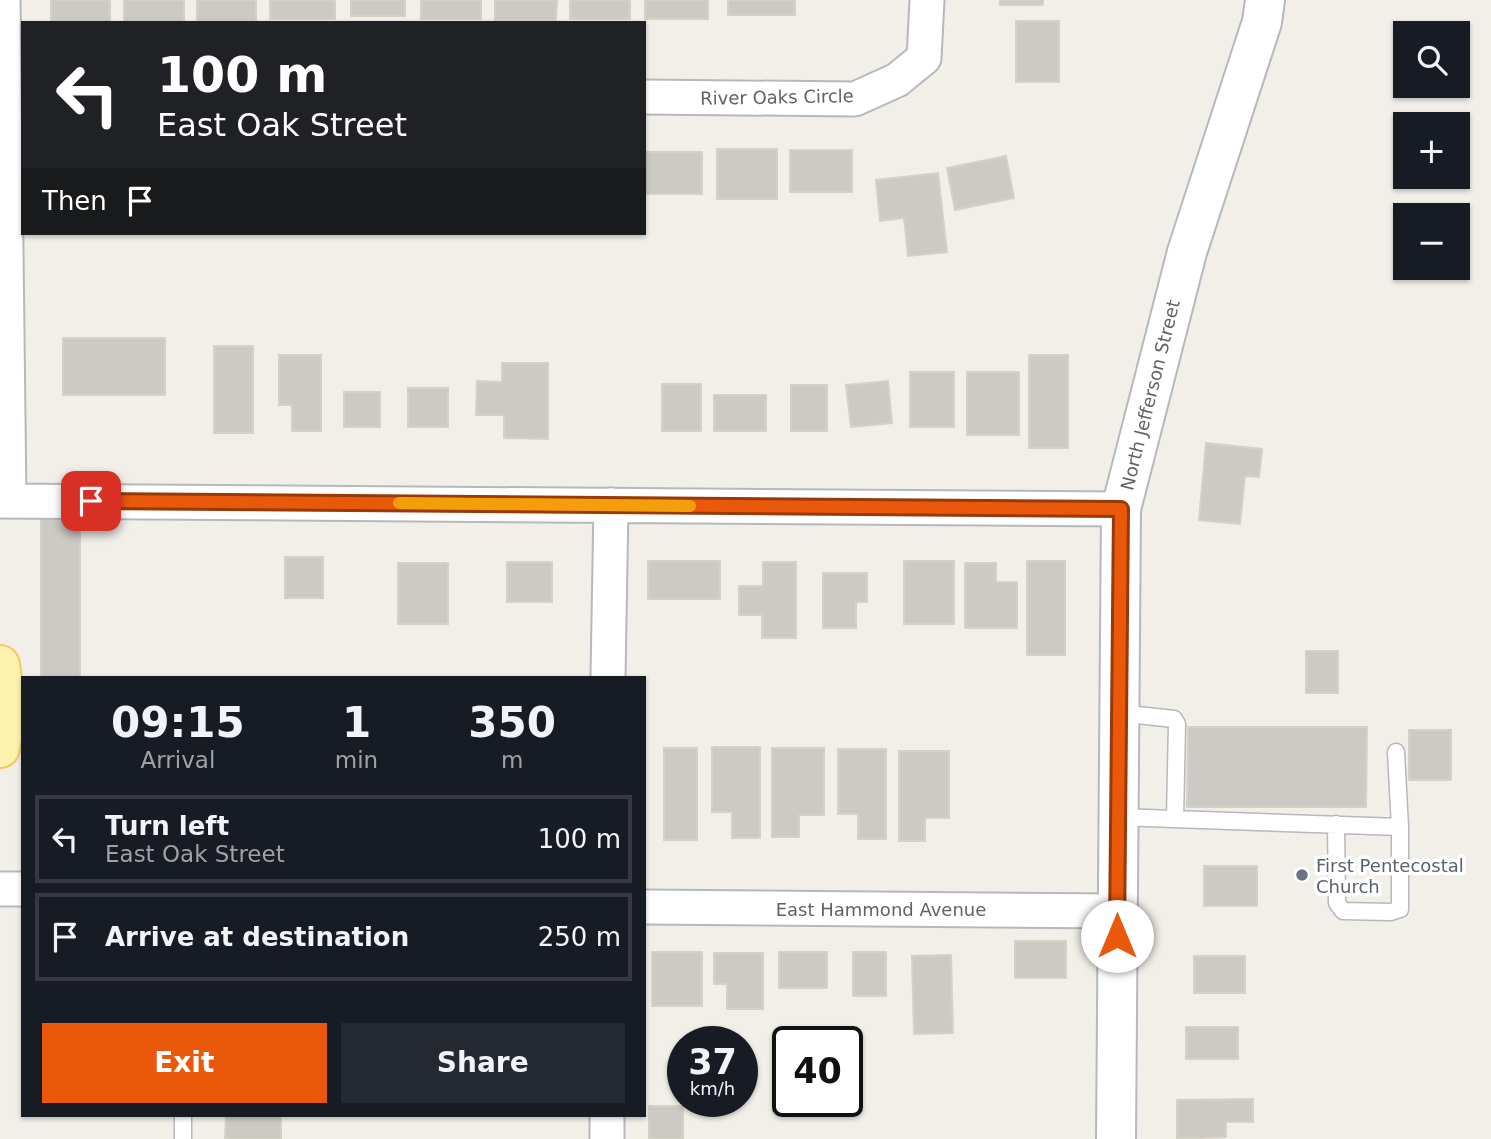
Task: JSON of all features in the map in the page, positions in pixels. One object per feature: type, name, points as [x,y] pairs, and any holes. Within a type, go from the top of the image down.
[{"type":"main road","points":[[0,665],[7,716],[0,748]]},
{"type":"street","name":"River Oaks Circle","points":[[646,97],[855,99],[897,79],[924,58],[927,0]]},
{"type":"street","name":"North Jefferson Street","points":[[1116,1139],[1121,509],[1187,252],[1262,22],[1265,0]]},
{"type":"street","points":[[2,15],[13,91],[5,501],[1121,509]]},
{"type":"street","points":[[608,676],[611,505]]},
{"type":"street","points":[[0,889],[21,889]]},
{"type":"street","name":"East Hammond Avenue","points":[[646,907],[1117,911]]},
{"type":"street","points":[[607,1117],[607,1139]]},
{"type":"lane","points":[[1119,713],[1167,716],[1177,724],[1175,819]]},
{"type":"lane","points":[[1336,824],[1337,903],[1343,911],[1391,912],[1400,909],[1396,752]]},
{"type":"lane","points":[[1118,817],[1400,827]]},
{"type":"lane","points":[[183,1117],[183,1139]]},
{"type":"building","points":[[51,0],[110,0],[110,21],[51,21]]},
{"type":"building","points":[[124,0],[184,0],[184,21],[124,21]]},
{"type":"building","points":[[197,0],[256,0],[256,21],[197,21]]},
{"type":"building","points":[[270,0],[335,0],[335,19],[270,19]]},
{"type":"building","points":[[351,0],[405,0],[405,16],[351,16]]},
{"type":"building","points":[[421,0],[481,0],[481,19],[421,19]]},
{"type":"building","points":[[495,0],[557,0],[556,20],[495,20]]},
{"type":"building","points":[[570,0],[630,0],[630,19],[570,19]]},
{"type":"building","points":[[645,0],[708,0],[708,19],[645,19]]},
{"type":"building","points":[[728,0],[795,0],[795,15],[728,15]]},
{"type":"building","points":[[1000,0],[1043,0],[1043,5],[1000,5]]},
{"type":"building","points":[[1016,21],[1059,21],[1059,82],[1016,82]]},
{"type":"building","points":[[717,149],[777,149],[777,199],[717,199]]},
{"type":"building","points":[[790,150],[852,150],[852,192],[790,192]]},
{"type":"building","points":[[646,152],[702,152],[702,194],[646,194]]},
{"type":"building","points":[[1006,156],[1014,198],[955,210],[947,168]]},
{"type":"building","points":[[938,173],[947,252],[908,256],[904,218],[880,221],[876,180]]},
{"type":"building","points":[[63,338],[165,338],[165,395],[63,395]]},
{"type":"building","points":[[214,346],[253,346],[253,433],[214,433]]},
{"type":"building","points":[[279,355],[321,355],[321,431],[292,431],[292,405],[279,405]]},
{"type":"building","points":[[1029,355],[1068,355],[1068,448],[1029,448]]},
{"type":"building","points":[[502,363],[548,363],[548,439],[504,438],[504,415],[476,415],[477,381],[502,382]]},
{"type":"building","points":[[910,372],[954,372],[954,427],[910,427]]},
{"type":"building","points":[[967,372],[1019,372],[1019,435],[967,435]]},
{"type":"building","points":[[888,381],[892,423],[851,427],[846,385]]},
{"type":"building","points":[[662,384],[701,384],[701,431],[662,431]]},
{"type":"building","points":[[791,385],[827,385],[827,431],[791,431]]},
{"type":"building","points":[[408,388],[448,388],[448,427],[408,427]]},
{"type":"building","points":[[344,392],[380,392],[380,427],[344,427]]},
{"type":"building","points":[[714,395],[766,395],[766,431],[714,431]]},
{"type":"building","points":[[1206,443],[1262,449],[1259,477],[1245,476],[1240,524],[1199,520]]},
{"type":"building","points":[[41,511],[80,511],[80,676],[41,676]]},
{"type":"building","points":[[285,557],[323,557],[323,598],[285,598]]},
{"type":"building","points":[[648,561],[720,561],[720,599],[648,599]]},
{"type":"building","points":[[904,561],[954,561],[954,624],[904,624]]},
{"type":"building","points":[[1027,561],[1065,561],[1065,655],[1027,655]]},
{"type":"building","points":[[507,562],[552,562],[552,602],[507,602]]},
{"type":"building","points":[[763,562],[796,562],[796,638],[762,638],[762,615],[739,615],[739,586],[763,586]]},
{"type":"building","points":[[398,563],[448,563],[448,624],[398,624]]},
{"type":"building","points":[[965,563],[996,563],[996,582],[1017,582],[1017,628],[965,628]]},
{"type":"building","points":[[823,573],[867,573],[867,602],[856,602],[856,628],[823,628]]},
{"type":"building","points":[[1306,651],[1338,651],[1338,693],[1306,693]]},
{"type":"building","points":[[1188,727],[1367,727],[1366,807],[1187,807]]},
{"type":"building","points":[[1409,730],[1451,730],[1451,780],[1409,780]]},
{"type":"building","points":[[712,747],[760,747],[760,838],[732,838],[732,812],[712,812]]},
{"type":"building","points":[[664,748],[697,748],[697,840],[664,840]]},
{"type":"building","points":[[772,748],[824,748],[824,815],[799,815],[799,837],[772,837]]},
{"type":"building","points":[[838,749],[886,749],[886,839],[858,839],[858,814],[838,814]]},
{"type":"building","points":[[899,751],[949,751],[949,818],[925,818],[925,841],[899,841]]},
{"type":"building","points":[[1204,866],[1257,866],[1257,906],[1204,906]]},
{"type":"building","points":[[1015,941],[1066,941],[1066,978],[1015,978]]},
{"type":"building","points":[[652,952],[702,952],[702,1006],[652,1006]]},
{"type":"building","points":[[779,952],[827,952],[827,988],[779,988]]},
{"type":"building","points":[[853,952],[886,952],[886,996],[853,996]]},
{"type":"building","points":[[714,953],[763,953],[763,1009],[727,1009],[727,984],[714,984]]},
{"type":"building","points":[[951,955],[953,1033],[914,1034],[912,956]]},
{"type":"building","points":[[1194,956],[1245,956],[1245,993],[1194,993]]},
{"type":"building","points":[[1186,1027],[1238,1027],[1238,1059],[1186,1059]]},
{"type":"building","points":[[1253,1099],[1253,1122],[1226,1122],[1226,1137],[1177,1139],[1177,1100]]},
{"type":"building","points":[[649,1106],[667,1106],[667,1117],[683,1117],[683,1139],[649,1139]]},
{"type":"building","points":[[226,1117],[281,1117],[281,1139],[225,1139]]},
{"type":"slow traffic","points":[[399,503],[690,506]]},
{"type":"place","name":"First Pentecostal Church","points":[[1302,875]]},
{"type":"route","points":[[91,501],[1121,509],[1117,936]]}]
